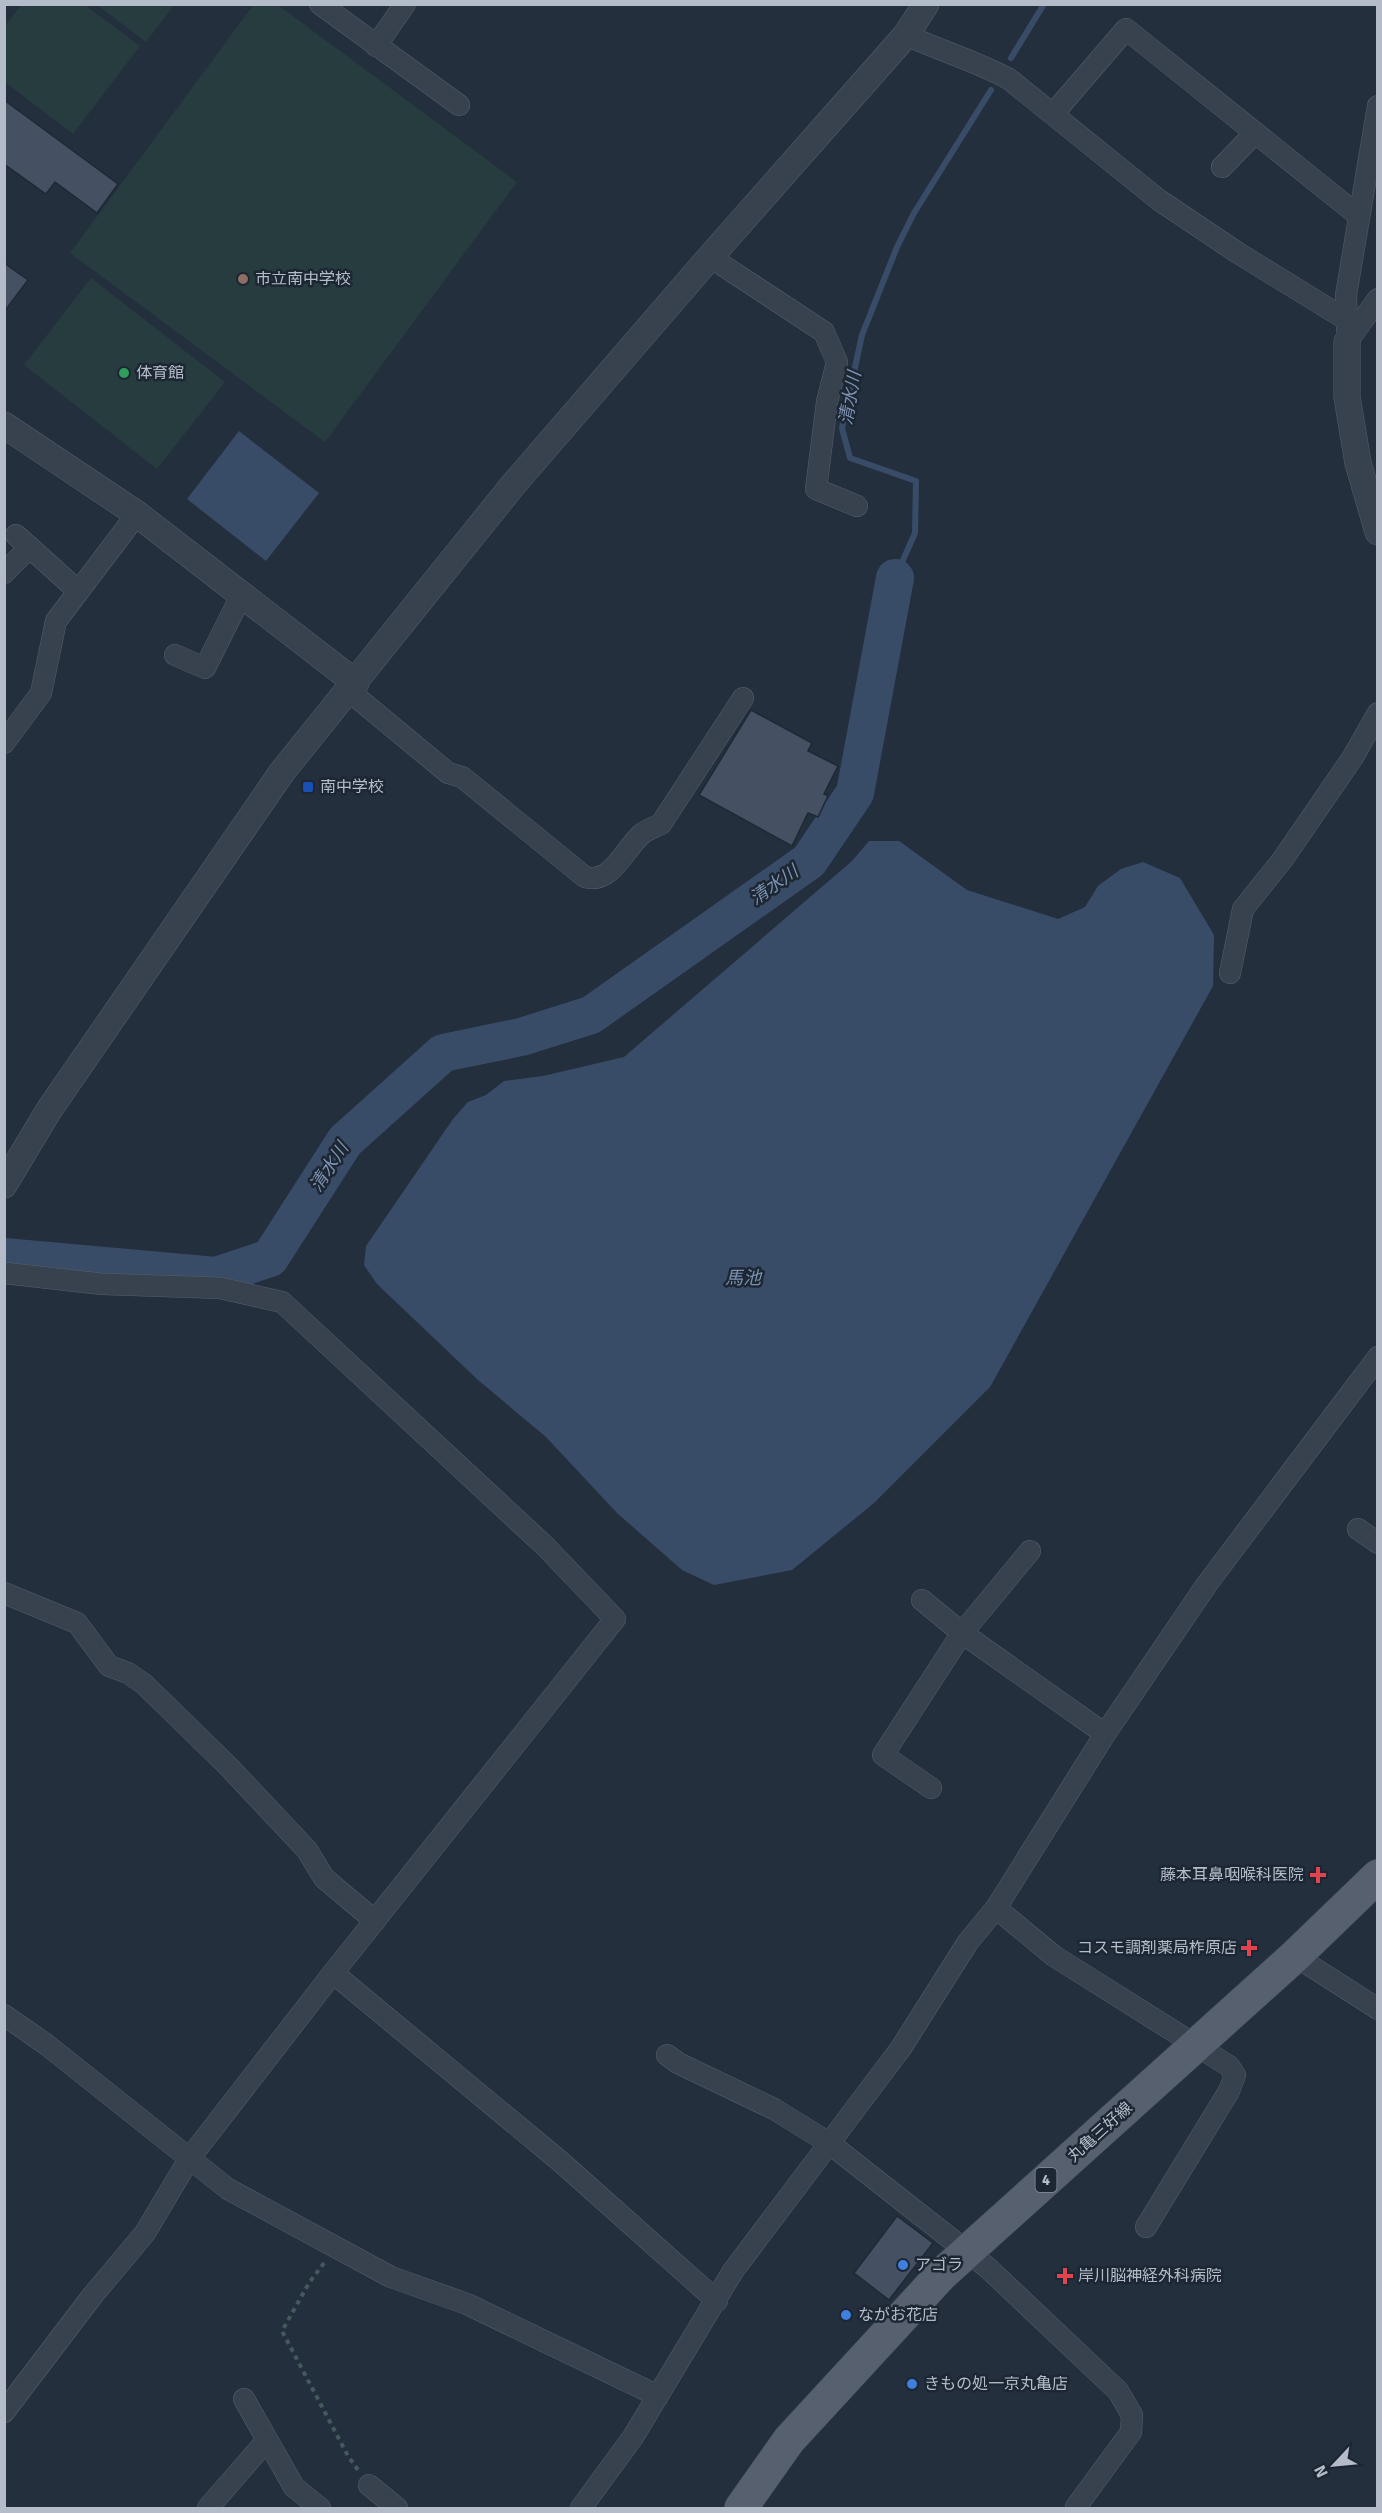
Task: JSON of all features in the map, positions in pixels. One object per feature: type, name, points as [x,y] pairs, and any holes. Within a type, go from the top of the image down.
[{"type":"main road","name":"丸亀三好線","points":[[741,2508],[789,2440],[941,2275],[1295,1956],[1377,1876]]},
{"type":"street","points":[[320,4],[459,105]]},
{"type":"street","points":[[376,46],[405,4]]},
{"type":"street","points":[[4,1185],[49,1110],[282,772],[513,485],[710,256],[906,35],[926,4]]},
{"type":"street","points":[[1053,114],[1126,29],[1359,216]]},
{"type":"street","points":[[906,35],[948,54],[983,64],[1010,79],[1159,200],[1239,253],[1347,331]]},
{"type":"street","points":[[1377,106],[1346,295],[1347,397],[1358,463],[1377,532]]},
{"type":"street","points":[[1222,167],[1255,133]]},
{"type":"street","points":[[710,256],[824,332],[837,362],[827,402],[816,489],[857,506]]},
{"type":"street","points":[[1347,331],[1377,299]]},
{"type":"street","points":[[4,425],[137,514],[242,594],[352,687],[448,773],[462,777],[585,877],[594,880],[606,875],[643,834],[660,824],[743,698]]},
{"type":"street","points":[[4,743],[41,693],[56,621],[137,514]]},
{"type":"street","points":[[4,573],[23,541],[77,591]]},
{"type":"street","points":[[175,655],[205,668],[242,594]]},
{"type":"street","points":[[1230,973],[1243,909],[1283,859],[1353,758],[1377,713]]},
{"type":"street","points":[[4,1273],[102,1284],[220,1288],[282,1302],[545,1546],[615,1619],[333,1973],[189,2159],[145,2233],[93,2295],[4,2412]]},
{"type":"street","points":[[581,2508],[633,2438],[733,2271],[901,2048],[968,1942],[996,1908],[1105,1734],[1207,1584],[1377,1357]]},
{"type":"street","points":[[1358,1529],[1377,1543]]},
{"type":"street","points":[[931,1788],[883,1755],[962,1634],[1030,1551]]},
{"type":"street","points":[[4,1593],[77,1623],[109,1666],[128,1673],[144,1684],[228,1766],[307,1850],[324,1878],[375,1921]]},
{"type":"street","points":[[922,1600],[962,1634],[1105,1734]]},
{"type":"street","points":[[996,1908],[1054,1956],[1229,2066],[1235,2075],[1229,2091],[1146,2227]]},
{"type":"street","points":[[1295,1956],[1377,2009]]},
{"type":"street","points":[[333,1973],[561,2162],[717,2301]]},
{"type":"street","points":[[4,2015],[47,2045],[228,2189],[391,2277],[467,2304],[658,2396]]},
{"type":"street","points":[[666,2055],[774,2109],[829,2143],[988,2268],[1118,2391],[1132,2415],[1131,2432],[1076,2506],[1077,2508]]},
{"type":"street","points":[[244,2399],[294,2487],[320,2508]]},
{"type":"street","points":[[208,2508],[267,2440]]},
{"type":"street","points":[[369,2485],[397,2508]]},
{"type":"path","points":[[335,2247],[309,2283],[282,2331],[348,2456],[369,2485]]},
{"type":"green space","points":[[254,4],[278,5],[517,182],[325,442],[70,253]]},
{"type":"green space","points":[[21,5],[85,5],[140,46],[73,134],[5,82],[5,26]]},
{"type":"green space","points":[[97,5],[174,5],[146,42]]},
{"type":"green space","name":"体育館","points":[[91,278],[225,382],[157,469],[24,365]]},
{"type":"water","points":[[239,431],[319,493],[266,561],[187,499]]},
{"type":"water","name":"馬池","points":[[869,841],[899,841],[967,890],[1058,919],[1085,907],[1098,886],[1121,869],[1143,862],[1180,878],[1214,935],[1213,986],[990,1387],[874,1503],[792,1570],[714,1585],[682,1570],[617,1513],[546,1437],[478,1380],[377,1284],[364,1265],[366,1246],[453,1119],[468,1102],[486,1095],[504,1081],[543,1076],[624,1057],[852,861]]},
{"type":"building","points":[[4,100],[118,184],[97,213],[55,182],[46,194],[4,164]]},
{"type":"building","points":[[4,263],[28,280],[4,312]]},
{"type":"building","points":[[751,710],[812,743],[808,751],[838,766],[824,794],[828,796],[818,817],[808,813],[792,846],[699,795]]},
{"type":"building","points":[[897,2216],[933,2243],[889,2300],[854,2273]]},
{"type":"waterway","name":"清水川","points":[[1011,58],[1044,4]]},
{"type":"waterway","name":"清水川","points":[[895,578],[915,533],[916,481],[850,458],[842,428],[862,335],[897,247],[914,213],[991,90]]},
{"type":"waterway","name":"清水川","points":[[4,1257],[216,1276],[270,1258],[345,1141],[443,1053],[521,1037],[591,1015],[809,861],[855,793],[895,578]]},
{"type":"place","name":"市立南中学校","points":[[243,279]]},
{"type":"place","name":"体育館","points":[[124,373]]},
{"type":"place","name":"南中学校","points":[[308,787]]},
{"type":"place","name":"藤本耳鼻咽喉科医院","points":[[1318,1875]]},
{"type":"place","name":"コスモ調剤薬局柞原店","points":[[1249,1948]]},
{"type":"place","name":"アゴラ","points":[[903,2265]]},
{"type":"place","name":"岸川脳神経外科病院","points":[[1065,2276]]},
{"type":"place","name":"ながお花店","points":[[846,2315]]},
{"type":"place","name":"きもの処一京丸亀店","points":[[912,2384]]}]
